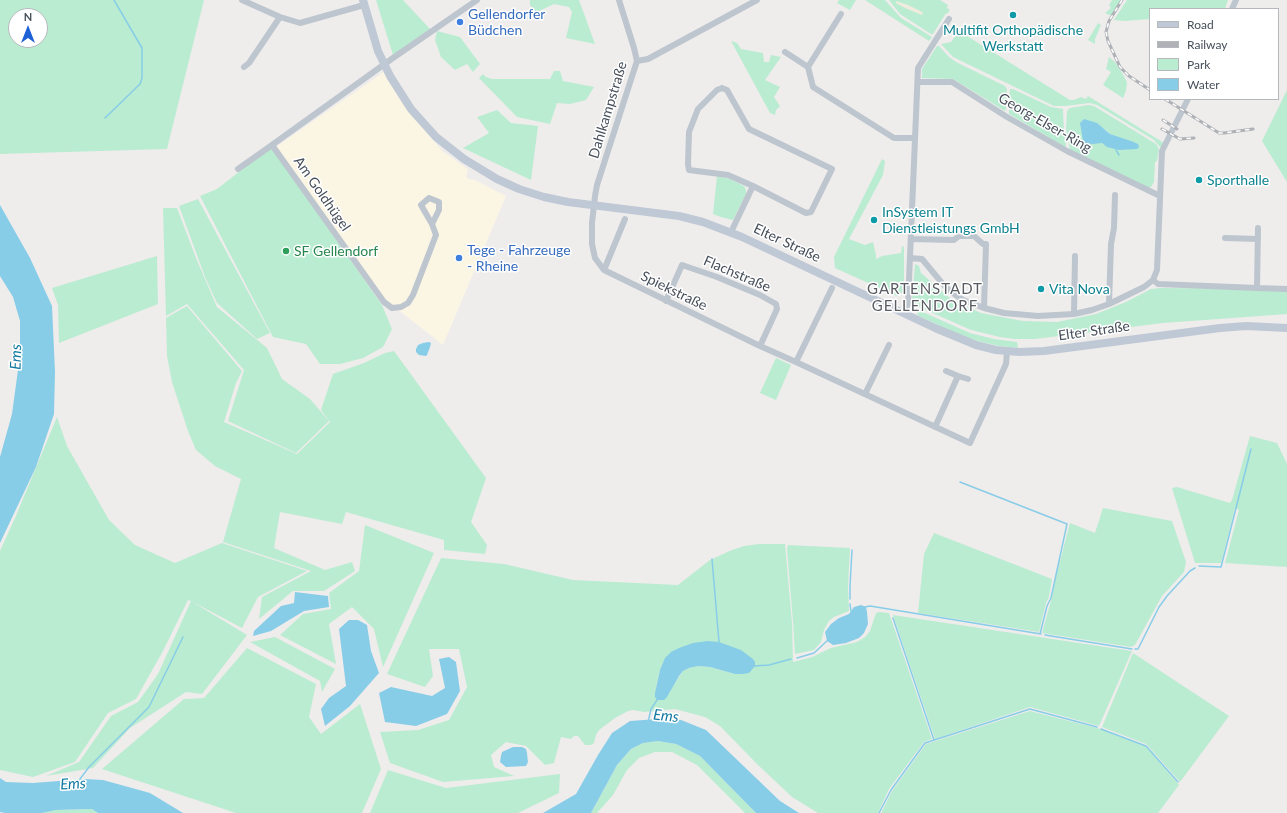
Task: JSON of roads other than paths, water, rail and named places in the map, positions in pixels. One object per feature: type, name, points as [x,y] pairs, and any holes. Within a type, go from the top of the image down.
[{"type":"main road","name":"Elter Straße","points":[[363,3],[384,65],[399,91],[424,124],[436,137],[464,159],[497,179],[519,189],[544,197],[594,206],[679,216],[703,222],[731,232],[903,313],[976,345],[1007,352],[1044,351],[1220,328],[1252,326],[1287,328]]},
{"type":"street","points":[[242,0],[280,17],[300,23],[363,3]]},
{"type":"street","points":[[238,169],[477,0]]},
{"type":"street","name":"Dahlkampstraße","points":[[594,206],[597,185],[637,61],[619,0]]},
{"type":"street","points":[[637,61],[648,59],[757,0]]},
{"type":"street","points":[[808,68],[841,14]]},
{"type":"street","points":[[244,67],[249,63],[280,17]]},
{"type":"street","points":[[903,313],[908,304],[918,68],[949,19]]},
{"type":"street","points":[[785,52],[808,68],[813,87],[894,138],[915,138]]},
{"type":"street","name":"Georg-Elser-Ring","points":[[918,82],[952,82],[1007,117],[1067,151],[1160,196]]},
{"type":"street","points":[[722,88],[727,90],[748,129],[832,170],[811,212],[806,213],[753,186],[728,176],[689,170],[689,132],[698,108],[717,90],[722,88]]},
{"type":"street","points":[[910,258],[922,258],[942,283],[963,300],[984,308],[1004,313],[1038,316],[1074,314],[1092,310],[1131,294],[1153,280],[1157,270],[1162,151],[1188,100]]},
{"type":"street","name":"Am Goldhügel","points":[[272,145],[384,302],[392,308],[401,307],[408,303],[413,295],[436,235],[432,224]]},
{"type":"street","points":[[731,232],[753,186]]},
{"type":"street","points":[[1109,304],[1111,244],[1114,228],[1115,195]]},
{"type":"street","points":[[594,206],[592,244],[595,258],[604,270]]},
{"type":"street","points":[[604,270],[625,219]]},
{"type":"street","points":[[1257,288],[1258,228]]},
{"type":"street","points":[[911,239],[954,240],[959,236],[974,236],[983,244],[986,244],[984,308]]},
{"type":"street","points":[[1226,238],[1258,239]]},
{"type":"street","points":[[1074,314],[1075,256]]},
{"type":"street","name":"Flachstraße","points":[[666,301],[682,265],[717,277],[760,295],[776,304],[777,309],[760,346]]},
{"type":"street","name":"Spiekstraße","points":[[604,270],[760,346],[970,444],[1006,364],[1007,352]]},
{"type":"street","points":[[1153,280],[1158,284],[1287,290]]},
{"type":"street","points":[[796,362],[832,288]]},
{"type":"street","points":[[865,394],[889,345]]},
{"type":"street","points":[[946,371],[968,379]]},
{"type":"street","points":[[935,427],[958,376]]},
{"type":"water","points":[[1084,119],[1097,123],[1110,134],[1138,144],[1139,147],[1137,149],[1119,150],[1107,147],[1102,143],[1085,143],[1083,140],[1080,123]]},
{"type":"water","points":[[0,205],[30,258],[52,306],[55,372],[54,414],[36,467],[0,543],[0,457],[12,414],[20,355],[20,321],[13,297],[0,276]]},
{"type":"water","points":[[429,342],[431,343],[426,356],[419,355],[416,352],[418,345]]},
{"type":"water","points":[[295,592],[328,596],[329,607],[304,611],[271,631],[253,636],[254,631],[281,606],[294,603]]},
{"type":"water","points":[[861,605],[866,607],[867,612],[868,624],[864,633],[859,638],[846,643],[833,645],[827,641],[825,632],[831,624],[839,618],[849,614],[854,607]]},
{"type":"water","points":[[349,620],[358,620],[367,625],[371,651],[379,673],[350,706],[325,726],[321,709],[329,698],[346,686],[339,629]]},
{"type":"water","points":[[708,641],[719,642],[741,650],[753,659],[755,666],[749,673],[743,674],[735,674],[710,667],[698,666],[689,668],[683,671],[679,676],[664,700],[657,700],[655,693],[660,670],[665,658],[671,652],[679,648],[693,643]]},
{"type":"water","points":[[449,657],[456,662],[460,691],[447,714],[416,726],[385,722],[379,693],[391,687],[432,696],[445,688],[439,659]]},
{"type":"water","points":[[658,719],[681,720],[706,730],[780,801],[799,813],[756,813],[700,756],[676,744],[658,741],[643,743],[631,749],[617,765],[591,813],[543,813],[576,794],[612,733],[630,721]]},
{"type":"water","points":[[513,747],[522,747],[526,749],[528,762],[526,766],[506,767],[500,762],[502,752]]},
{"type":"water","name":"Ems","points":[[0,778],[6,782],[33,783],[85,779],[103,780],[150,793],[183,813],[98,813],[92,809],[56,810],[42,813],[5,813],[0,812]]},
{"type":"waterway","points":[[105,118],[140,84],[142,78],[142,48],[114,0]]},
{"type":"waterway","points":[[1116,150],[1119,155]]},
{"type":"waterway","points":[[1199,566],[1221,567],[1251,449]]},
{"type":"waterway","points":[[960,482],[1067,524],[1051,598],[1047,606],[1040,634]]},
{"type":"waterway","points":[[850,599],[852,550]]},
{"type":"waterway","points":[[712,559],[719,642]]},
{"type":"waterway","points":[[1135,649],[1138,649],[1159,607],[1167,596],[1190,571],[1195,568]]},
{"type":"waterway","points":[[850,604],[851,611]]},
{"type":"waterway","points":[[865,607],[870,606],[1041,634]]},
{"type":"waterway","points":[[893,618],[934,740]]},
{"type":"waterway","points":[[1045,635],[1132,649]]},
{"type":"waterway","name":"Ems","points":[[80,779],[89,767],[149,707],[183,637]]},
{"type":"waterway","points":[[797,658],[814,653],[828,640]]},
{"type":"waterway","points":[[754,666],[769,665],[791,659]]},
{"type":"waterway","name":"Ems","points":[[648,722],[651,709],[657,700]]},
{"type":"waterway","points":[[879,813],[891,790],[925,743],[1030,709],[1097,727]]},
{"type":"waterway","points":[[1101,729],[1146,746],[1178,782]]},
{"type":"railway","points":[[1122,0],[1109,21],[1106,32],[1108,41],[1120,67],[1129,76],[1149,89]]},
{"type":"railway","points":[[1167,100],[1219,133],[1253,129]]},
{"type":"railway","points":[[1163,120],[1177,129]]},
{"type":"railway","points":[[1162,129],[1180,139],[1194,138]]},
{"type":"place","name":"Multifit Orthopädische Werkstatt","points":[[1013,15]]},
{"type":"place","name":"Gellendorfer Büdchen","points":[[460,22]]},
{"type":"place","name":"Sporthalle","points":[[1199,180]]},
{"type":"place","name":"InSystem IT Dienstleistungs GmbH","points":[[874,220]]},
{"type":"place","name":"SF Gellendorf","points":[[286,251]]},
{"type":"place","name":"Tege - Fahrzeuge - Rheine","points":[[459,258]]},
{"type":"place","name":"Vita Nova","points":[[1041,289]]},
{"type":"district","name":"GARTENSTADT GELLENDORF","points":[[925,298]]}]
